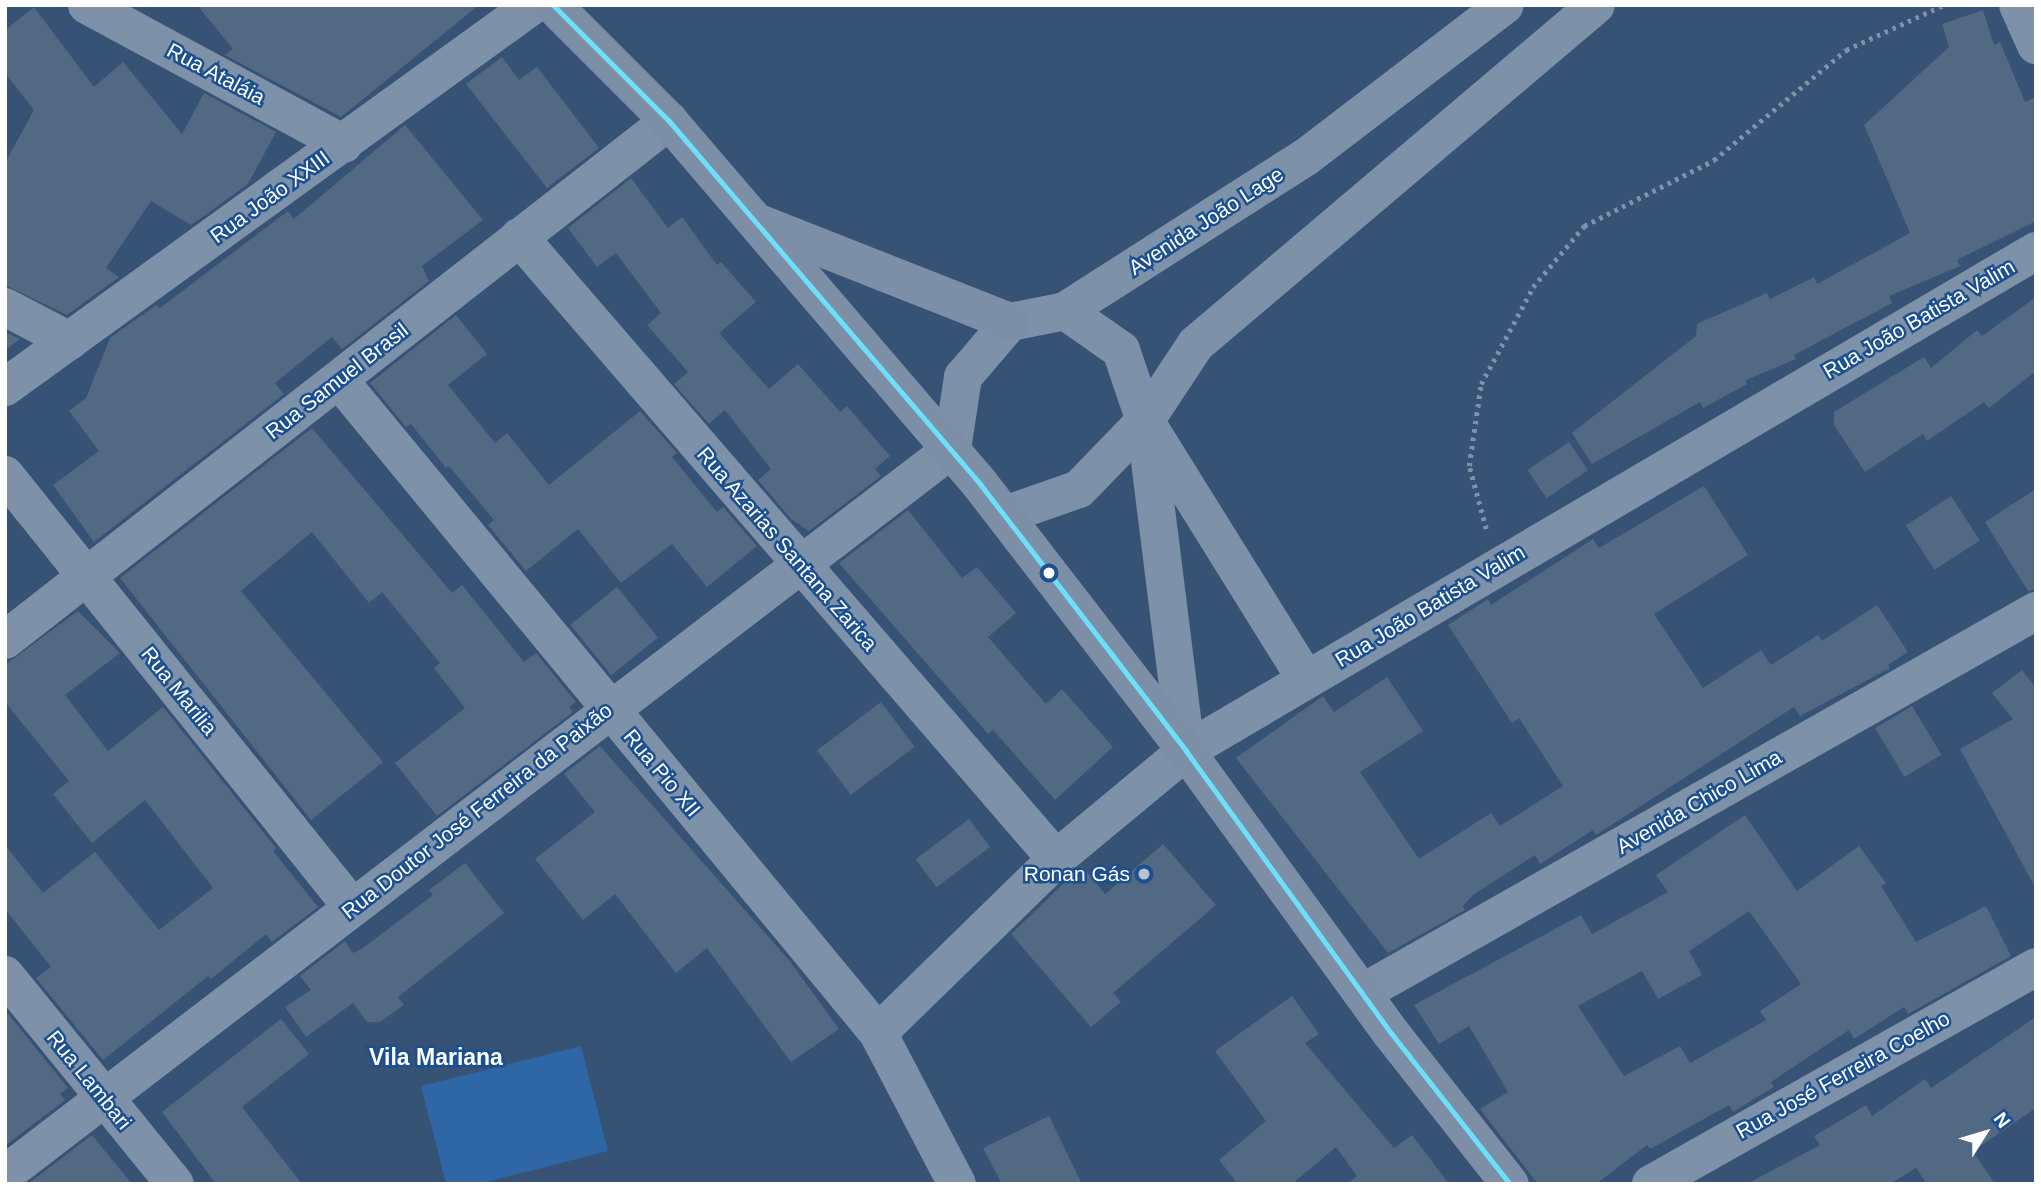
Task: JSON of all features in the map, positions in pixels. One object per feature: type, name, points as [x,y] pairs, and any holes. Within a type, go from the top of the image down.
[{"type":"main road","points":[[554,5],[669,121],[952,449],[1186,751],[1362,993],[1510,1184]]},
{"type":"main road","points":[[756,222],[1010,322]]},
{"type":"street","name":"Rua Ataláia","points":[[87,5],[344,144]]},
{"type":"street","name":"Rua João XXIII","points":[[5,387],[533,5]]},
{"type":"street","name":"Avenida João Lage","points":[[1010,322],[1065,311],[1306,157],[1505,5]]},
{"type":"street","points":[[1005,515],[1079,489],[1145,421],[1196,344],[1596,5]]},
{"type":"street","points":[[2018,5],[2036,45]]},
{"type":"street","name":"Rua Samuel Brasil","points":[[5,640],[669,121]]},
{"type":"street","name":"Rua Azarias Santana Zarica","points":[[519,237],[798,564],[1056,859]]},
{"type":"street","name":"Rua João Batista Valim","points":[[877,1033],[1056,859],[1186,751],[2036,251]]},
{"type":"street","points":[[5,307],[70,341]]},
{"type":"street","points":[[1065,311],[1121,350],[1145,421],[1186,751]]},
{"type":"street","points":[[952,449],[963,377],[1010,322]]},
{"type":"street","name":"Rua Pio XII","points":[[339,380],[877,1033],[957,1184]]},
{"type":"street","points":[[1145,421],[1306,679]]},
{"type":"street","name":"Rua Doutor José Ferreira da Paixão","points":[[5,1174],[798,564],[952,449]]},
{"type":"street","name":"Rua Marilia","points":[[5,475],[352,907]]},
{"type":"street","name":"Avenida Chico Lima","points":[[1362,993],[2036,611]]},
{"type":"street","name":"Rua José Ferreira Coelho","points":[[1651,1184],[2036,967]]},
{"type":"street","name":"Rua Lambari","points":[[5,975],[103,1099],[175,1184]]},
{"type":"path","points":[[1493,568],[1469,466],[1481,384],[1533,287],[1584,226],[1714,160],[1846,50],[1944,5]]},
{"type":"shaded area","points":[[581,1046],[608,1151],[479,1184],[446,1184],[421,1086]]},
{"type":"building","points":[[197,5],[479,5],[341,117],[225,55],[233,49]]},
{"type":"building","points":[[34,7],[94,87],[123,62],[182,134],[204,93],[276,132],[248,184],[191,225],[151,201],[106,268],[119,277],[67,315],[5,285],[5,163],[34,110],[5,73],[5,30]]},
{"type":"building","points":[[1983,10],[1994,45],[2000,42],[2025,102],[2036,97],[2036,221],[1957,260],[1960,266],[1889,296],[1892,303],[1794,355],[1796,359],[1746,380],[1747,384],[1703,408],[1700,402],[1592,464],[1572,433],[1696,336],[1697,324],[1767,293],[1770,299],[1814,277],[1817,284],[1910,233],[1864,125],[1949,47],[1942,24]]},
{"type":"building","points":[[502,57],[519,80],[537,67],[599,148],[547,188],[466,84]]},
{"type":"building","points":[[405,125],[483,220],[422,266],[429,281],[342,349],[332,337],[275,383],[284,394],[94,542],[53,485],[99,451],[69,411],[86,398],[110,338],[156,305],[160,308],[288,211],[294,219]]},
{"type":"building","points":[[631,178],[668,228],[682,217],[717,265],[721,262],[756,302],[719,333],[769,389],[798,364],[840,412],[847,406],[890,456],[875,469],[881,476],[809,531],[791,519],[758,480],[771,469],[725,410],[709,424],[674,384],[688,372],[647,325],[661,313],[616,253],[597,267],[568,228]]},
{"type":"building","points":[[2036,297],[2036,371],[1989,408],[1984,402],[1927,441],[1923,434],[1865,472],[1834,425],[1834,412],[1924,357],[1931,368],[1977,330],[1982,336]]},
{"type":"building","points":[[456,315],[487,354],[448,385],[495,443],[507,433],[549,485],[640,411],[677,453],[672,457],[717,512],[723,507],[757,546],[707,587],[672,544],[621,583],[578,529],[526,571],[488,525],[494,520],[449,466],[446,468],[411,424],[406,427],[370,383]]},
{"type":"building","points":[[5,332],[20,339],[5,350]]},
{"type":"building","points":[[312,428],[452,593],[462,585],[524,662],[536,653],[576,702],[569,707],[573,712],[437,816],[395,763],[465,708],[434,668],[440,663],[382,592],[369,603],[312,532],[241,591],[383,762],[311,820],[120,578]]},
{"type":"building","points":[[1569,442],[1588,470],[1547,498],[1528,470]]},
{"type":"building","points":[[1704,486],[1748,555],[1654,614],[1703,688],[1761,650],[1771,665],[1818,635],[1822,641],[1877,605],[1908,652],[1888,665],[1890,668],[1800,716],[1794,707],[1596,835],[1593,830],[1540,864],[1535,855],[1473,895],[1463,906],[1465,910],[1388,953],[1236,758],[1323,696],[1334,712],[1387,677],[1423,731],[1360,772],[1419,859],[1491,813],[1500,826],[1563,786],[1519,718],[1512,723],[1448,625],[1488,599],[1491,605],[1593,539],[1599,548]]},
{"type":"building","points":[[2036,489],[2036,589],[2028,591],[1985,522]]},
{"type":"building","points":[[1951,496],[1980,540],[1935,570],[1906,525]]},
{"type":"building","points":[[908,510],[962,578],[977,567],[1016,613],[988,637],[1046,704],[1062,689],[1113,747],[1055,800],[993,730],[988,734],[839,563]]},
{"type":"building","points":[[617,587],[658,638],[611,675],[570,625]]},
{"type":"building","points":[[78,611],[120,653],[65,695],[108,751],[163,707],[276,848],[273,851],[318,907],[272,942],[266,934],[211,979],[208,976],[103,1060],[36,978],[51,967],[5,909],[5,845],[43,893],[95,852],[159,930],[213,888],[145,800],[92,843],[53,794],[69,781],[5,702],[5,665]]},
{"type":"building","points":[[2022,670],[2036,688],[2036,889],[1960,749],[2013,719],[1992,693]]},
{"type":"building","points":[[881,702],[915,747],[851,795],[817,750]]},
{"type":"building","points":[[1912,706],[1941,755],[1904,777],[1875,728]]},
{"type":"building","points":[[600,746],[789,960],[839,1029],[791,1062],[707,948],[676,973],[615,894],[583,920],[535,859],[595,812],[564,774]]},
{"type":"building","points":[[1745,815],[1797,891],[1859,846],[1886,883],[1881,886],[1916,942],[1986,906],[2011,956],[1908,1014],[1904,1007],[1854,1039],[1849,1030],[1771,1082],[1774,1087],[1733,1112],[1729,1105],[1650,1149],[1647,1145],[1596,1184],[1538,1184],[1480,1109],[1508,1092],[1469,1026],[1439,1044],[1414,1005],[1581,915],[1592,934],[1668,892],[1656,875]],"holes":[[[1749,911],[1801,984],[1760,1011],[1766,1020],[1690,1063],[1680,1046],[1624,1076],[1578,1006],[1642,971],[1658,999],[1702,975],[1689,951]]]},
{"type":"building","points":[[969,819],[990,847],[937,887],[915,859]]},
{"type":"building","points":[[1163,844],[1216,905],[1113,993],[1121,1002],[1091,1027],[1011,934],[1082,866],[1105,894]]},
{"type":"building","points":[[465,863],[504,913],[398,997],[404,1005],[380,1022],[367,1022],[353,1003],[306,1037],[285,1007],[311,990],[300,976],[345,941],[353,953],[363,948],[433,895],[429,890]]},
{"type":"building","points":[[1292,996],[1319,1034],[1305,1043],[1394,1148],[1412,1135],[1449,1184],[1347,1184],[1357,1176],[1336,1147],[1292,1184],[1238,1184],[1219,1160],[1266,1121],[1215,1051]]},
{"type":"building","points":[[5,1010],[68,1088],[60,1094],[65,1100],[5,1146]]},
{"type":"building","points":[[2036,1017],[2036,1108],[1973,1151],[1995,1184],[1927,1184],[1916,1168],[1890,1184],[1747,1184],[1820,1145],[1814,1136],[1866,1105],[1872,1116],[1925,1079],[1931,1088]]},
{"type":"building","points":[[281,1019],[309,1054],[242,1107],[302,1184],[216,1184],[162,1112]]},
{"type":"building","points":[[1049,1116],[1082,1184],[1002,1184],[983,1148]]},
{"type":"building","points":[[92,1135],[132,1184],[28,1184]]},
{"type":"transit line","points":[[553,5],[669,121],[980,484],[1186,751],[1391,1033],[1510,1184]]},
{"type":"place","name":"Ronan Gás","points":[[1144,874]]},
{"type":"district","name":"Vila Mariana","points":[[436,1057]]}]
